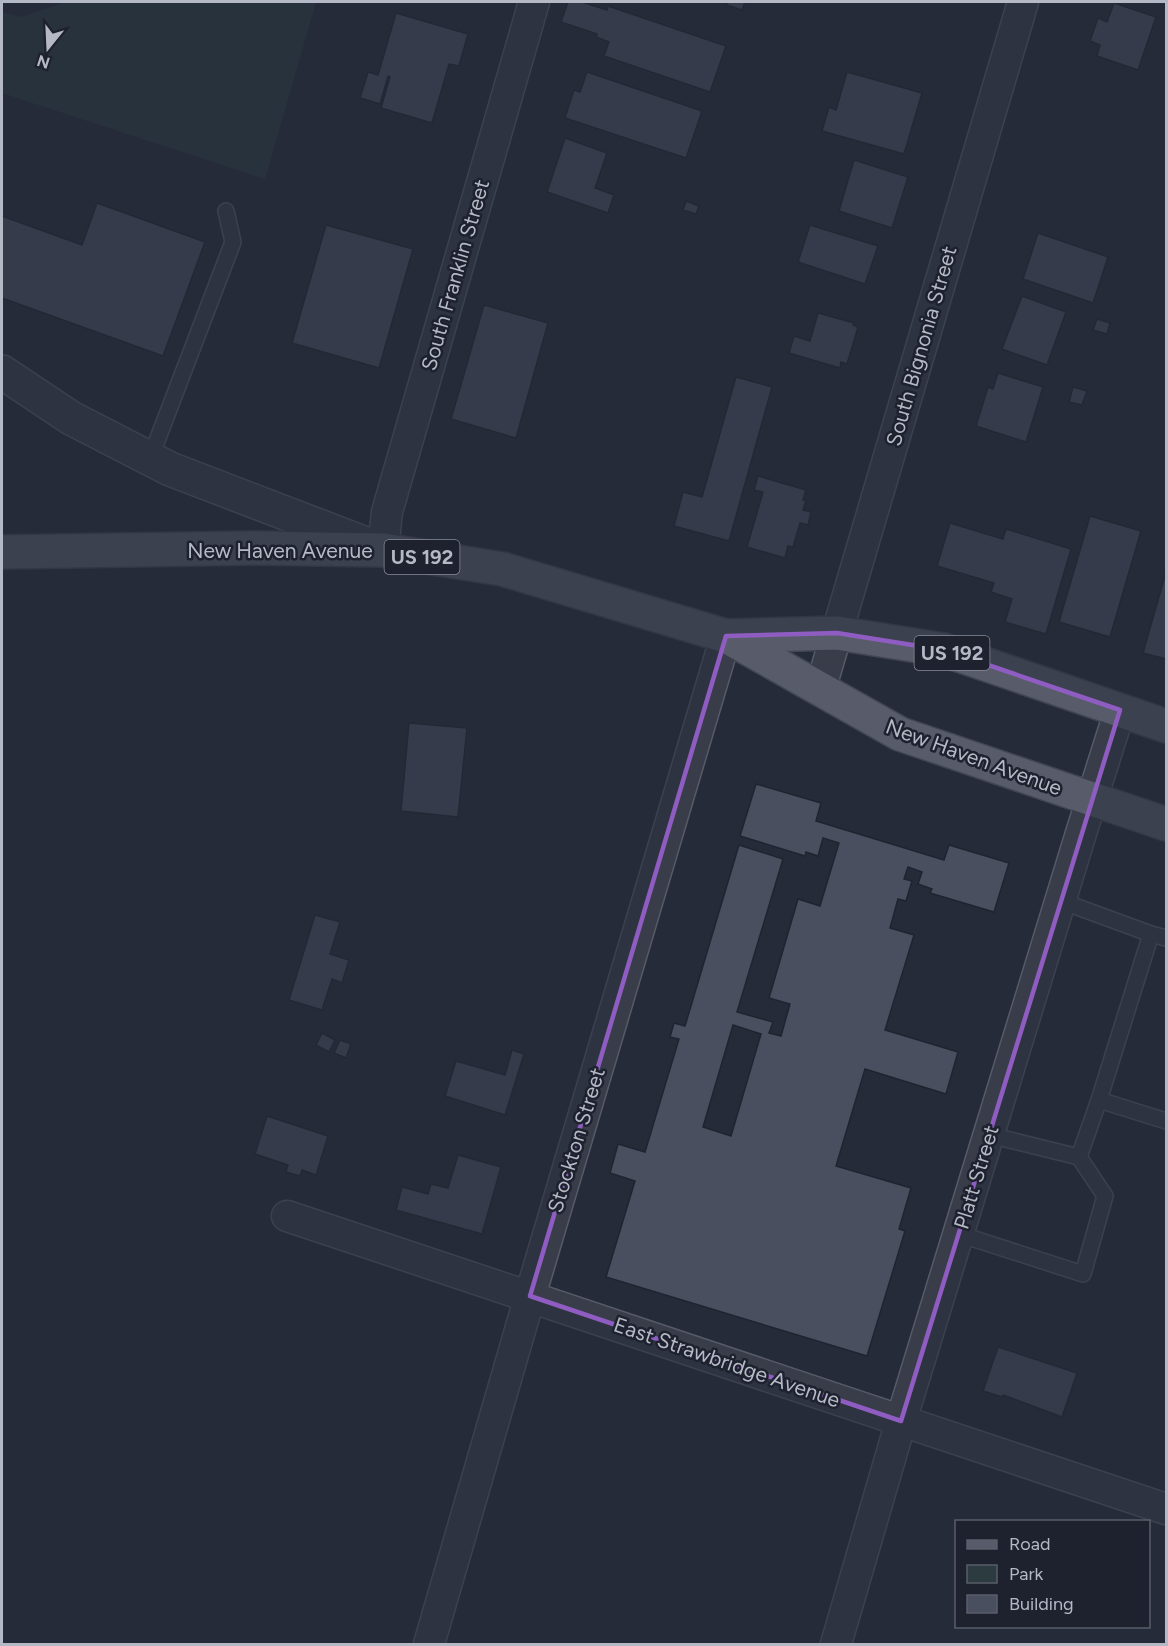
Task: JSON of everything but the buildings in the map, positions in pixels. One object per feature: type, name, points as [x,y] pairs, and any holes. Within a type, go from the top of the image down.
[{"type":"main road","name":"New Haven Avenue","points":[[2,552],[255,548],[383,550],[502,569],[726,636],[900,734],[1167,824]]},
{"type":"main road","name":"New Haven Avenue","points":[[726,636],[837,633],[944,650],[1167,726]]},
{"type":"street","name":"South Franklin Street","points":[[383,550],[389,502],[534,2]]},
{"type":"street","name":"South Bignonia Street","points":[[820,690],[1023,2]]},
{"type":"street","points":[[2,372],[71,418],[170,469],[383,550]]},
{"type":"street","name":"Stockton Street","points":[[429,1644],[726,636]]},
{"type":"street","name":"Platt Street","points":[[836,1644],[901,1421],[1120,710]]},
{"type":"street","name":"East Strawbridge Avenue","points":[[287,1216],[1167,1509]]},
{"type":"lane","points":[[150,459],[233,242],[226,211]]},
{"type":"lane","points":[[1061,900],[1167,938]]},
{"type":"lane","points":[[1079,1157],[1151,934]]},
{"type":"lane","points":[[1099,1100],[1167,1121]]},
{"type":"lane","points":[[959,1234],[1083,1274],[1105,1196],[1079,1157],[989,1135]]},
{"type":"highlighted area","points":[[837,633],[944,650],[1120,710],[901,1421],[530,1296],[726,636]]},
{"type":"green space","points":[[66,2],[316,2],[265,179],[2,93],[2,12],[21,17]]}]
